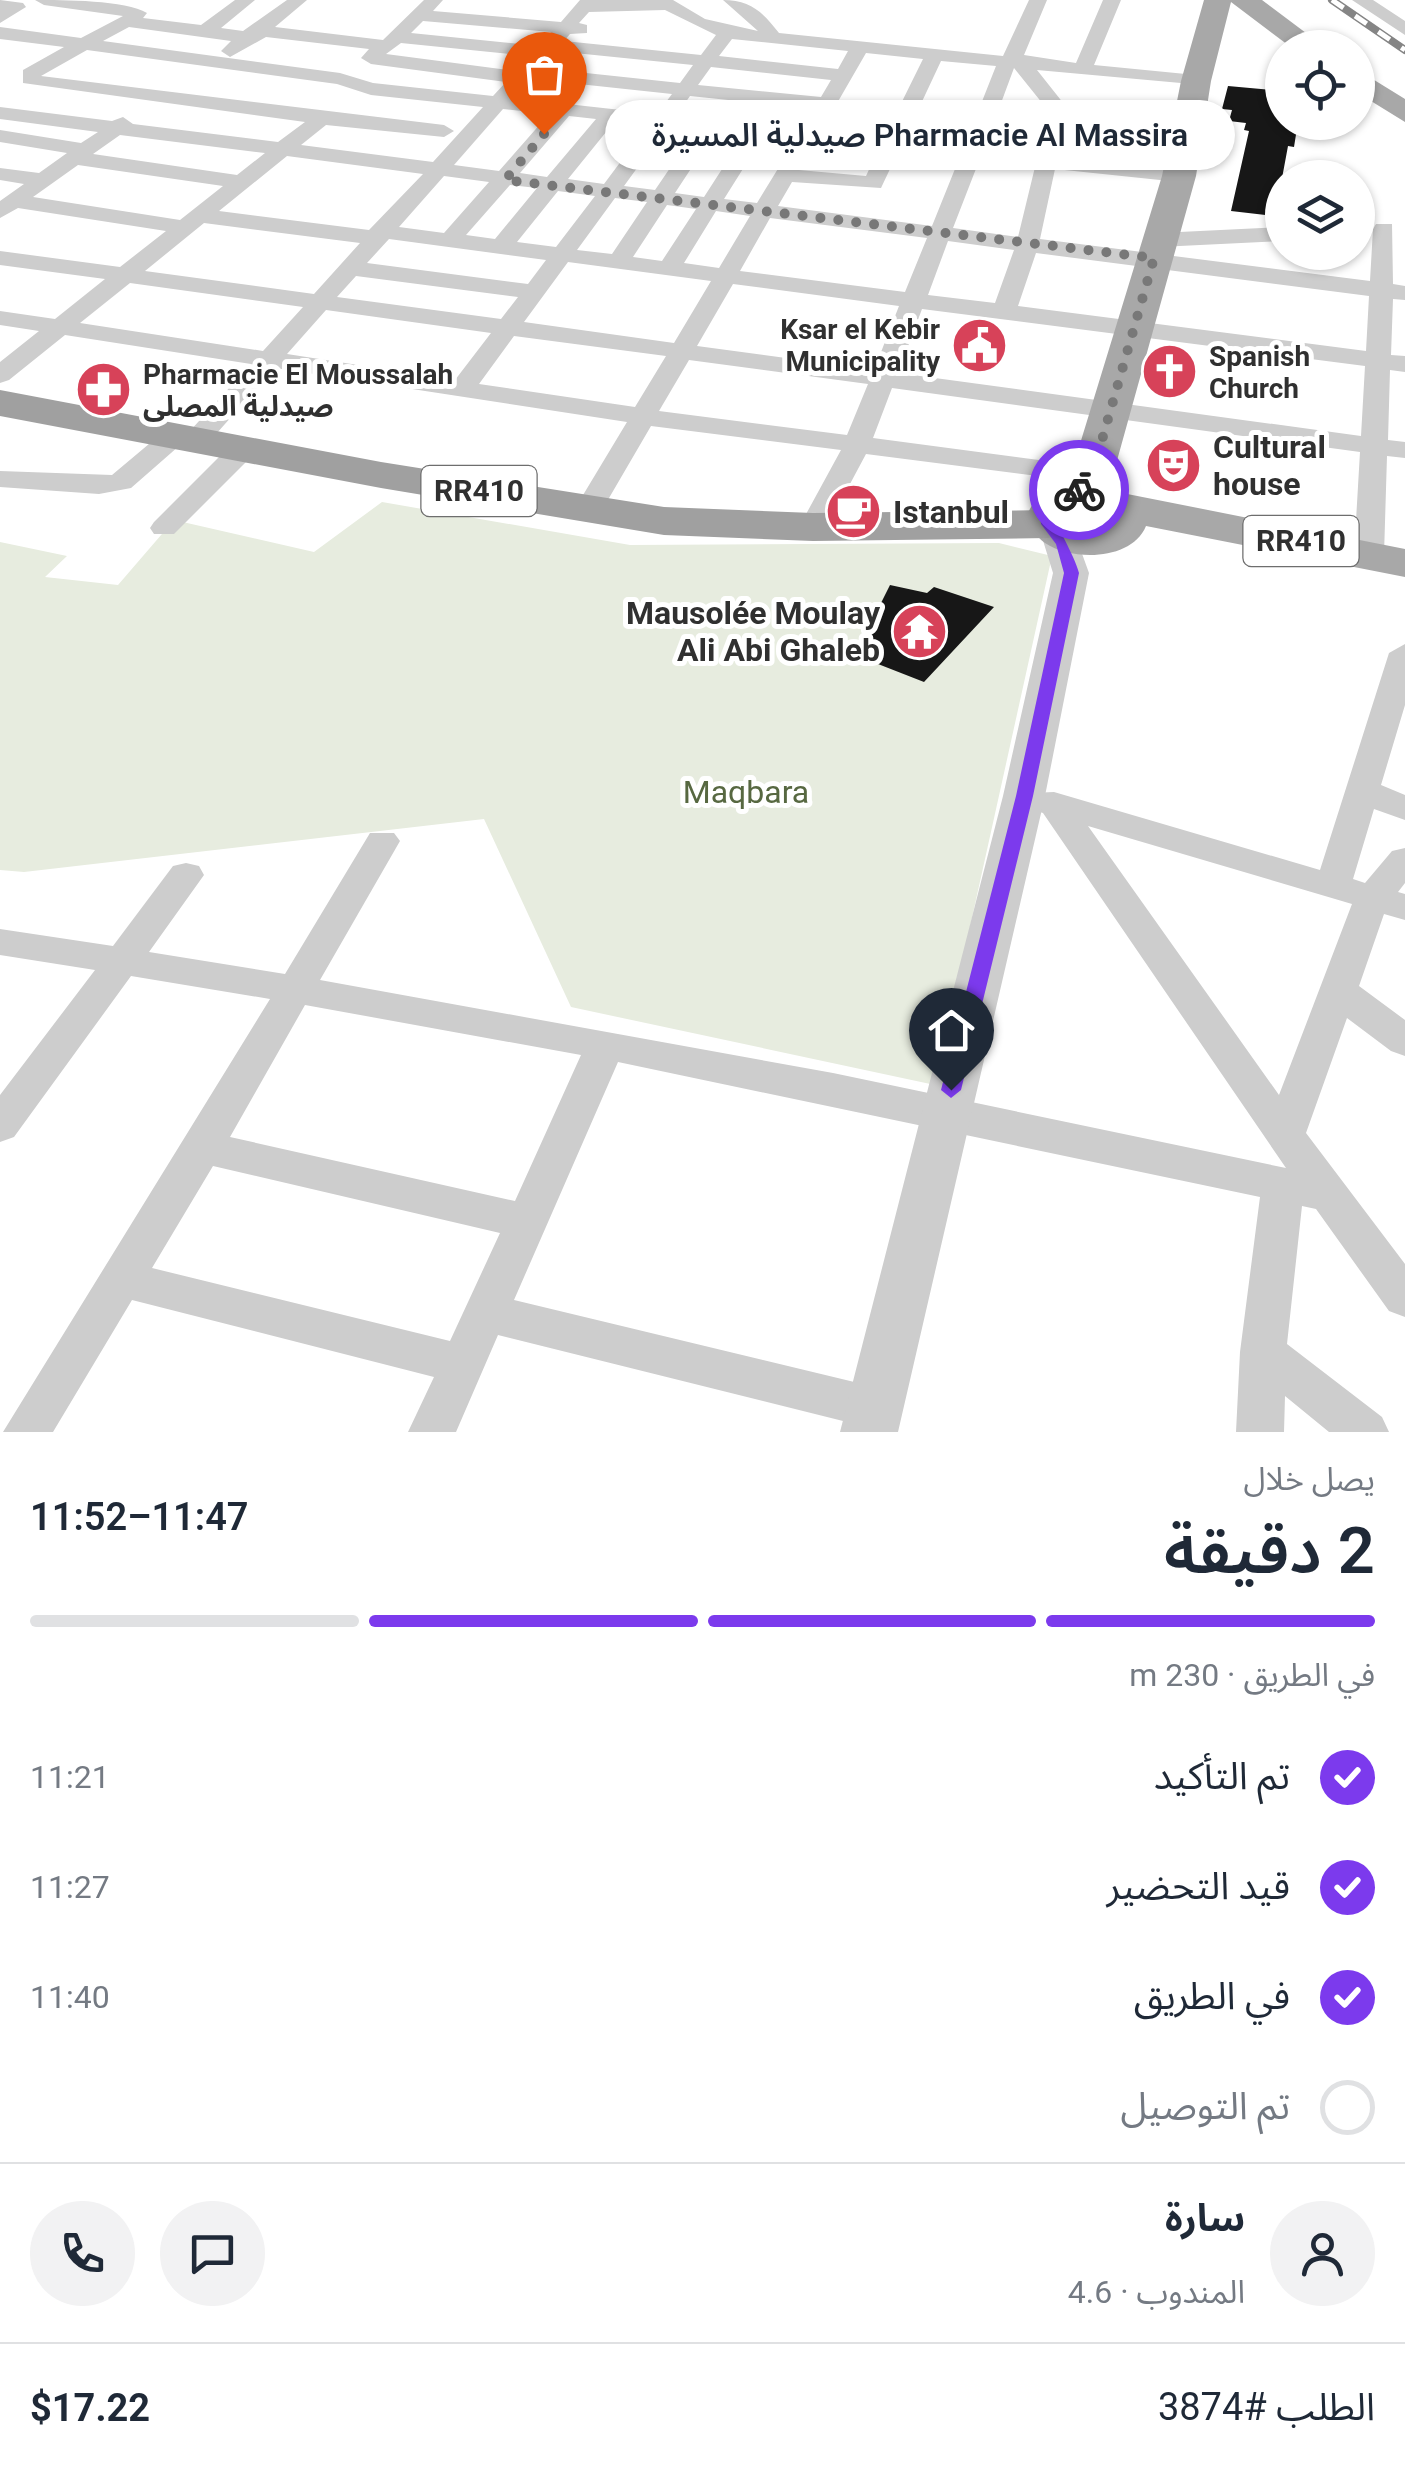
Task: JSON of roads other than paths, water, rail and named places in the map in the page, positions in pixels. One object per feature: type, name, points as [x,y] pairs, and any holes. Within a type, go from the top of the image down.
[{"type":"highway","name":"RR410","points":[[0,403],[588,510],[709,524],[814,527],[1084,518]]},
{"type":"main road","points":[[1084,518],[1178,176],[1196,81],[1218,0]]},
{"type":"main road","points":[[1244,0],[1286,30]]},
{"type":"main road","points":[[1375,92],[1405,113]]},
{"type":"main road","name":"RR410","points":[[1084,518],[1196,519],[1387,559]]},
{"type":"street","points":[[44,0],[205,31],[385,47],[525,75],[828,104]]},
{"type":"street","points":[[158,0],[29,78],[322,118],[444,130]]},
{"type":"street","points":[[205,31],[246,0]]},
{"type":"street","points":[[7,206],[298,0]]},
{"type":"street","points":[[732,0],[758,18],[773,37]]},
{"type":"street","points":[[814,527],[856,447],[912,299],[1038,0]]},
{"type":"street","points":[[1083,69],[1112,0]]},
{"type":"street","points":[[1361,0],[1405,28]]},
{"type":"street","points":[[385,47],[568,25],[663,2],[699,24],[727,32],[1196,81]]},
{"type":"street","points":[[0,18],[16,4]]},
{"type":"street","points":[[0,374],[322,118],[385,47],[428,6],[568,25],[632,53],[844,75]]},
{"type":"street","points":[[666,30],[699,24]]},
{"type":"street","points":[[0,479],[99,486],[121,482],[188,435],[265,362],[568,25]]},
{"type":"street","points":[[462,389],[727,32]]},
{"type":"street","points":[[0,33],[501,103],[1178,176]]},
{"type":"street","points":[[588,510],[684,353],[860,46]]},
{"type":"street","points":[[787,176],[873,183],[935,53]]},
{"type":"street","points":[[1012,60],[1054,102],[1090,166]]},
{"type":"street","points":[[450,240],[564,110]]},
{"type":"street","points":[[0,114],[940,234],[1156,249],[1393,291]]},
{"type":"street","points":[[501,246],[610,115]]},
{"type":"street","points":[[619,261],[708,126]]},
{"type":"street","points":[[669,268],[756,132]]},
{"type":"street","points":[[0,136],[240,182]]},
{"type":"street","points":[[1004,311],[1028,242],[1046,164]]},
{"type":"street","points":[[0,174],[42,180]]},
{"type":"street","points":[[7,206],[450,240],[1405,364]]},
{"type":"street","points":[[1382,229],[1393,291],[1375,360],[1374,446],[1387,559]]},
{"type":"street","points":[[1156,249],[1265,236]]},
{"type":"street","points":[[0,258],[1405,450]]},
{"type":"street","points":[[348,268],[535,292]]},
{"type":"street","points":[[0,318],[265,362],[856,447],[1084,518],[1039,800],[947,1109],[872,1420],[485,1312]]},
{"type":"street","points":[[164,528],[245,447]]},
{"type":"street","points":[[1333,886],[1405,653]]},
{"type":"street","points":[[1363,790],[1405,810]]},
{"type":"street","points":[[1039,800],[1389,902]]},
{"type":"street","points":[[1039,800],[1405,1298]]},
{"type":"street","points":[[27,1432],[203,1146],[382,841]]},
{"type":"street","points":[[1285,1135],[1338,991],[1389,902],[1405,860]]},
{"type":"street","points":[[0,1126],[186,875]]},
{"type":"street","points":[[0,942],[606,1044],[947,1109],[1329,1195]]},
{"type":"street","points":[[1338,991],[1405,1041]]},
{"type":"street","points":[[432,1432],[606,1044]]},
{"type":"street","points":[[203,1146],[526,1221]]},
{"type":"street","points":[[1260,1432],[1263,1352],[1283,1184]]},
{"type":"street","points":[[122,1279],[462,1364]]},
{"type":"street","points":[[1263,1352],[1365,1432]]},
{"type":"railway","points":[[1332,0],[1405,50]]},
{"type":"place","name":"Pharmacie Al Massira صيدلية المسيرة","points":[[544,134]]},
{"type":"place","name":"Ksar el Kebir Municipality","points":[[979,345]]},
{"type":"place","name":"Spanish Church","points":[[1170,372]]},
{"type":"place","name":"Pharmacie El Moussalah صيدلية المصلى","points":[[104,390]]},
{"type":"place","name":"Cultural house","points":[[1174,465]]},
{"type":"place","name":"Istanbul","points":[[854,512]]},
{"type":"place","name":"Mausolée Moulay Ali Abi Ghaleb","points":[[919,631]]},
{"type":"park label","name":"Maqbara","points":[[746,792]]}]
